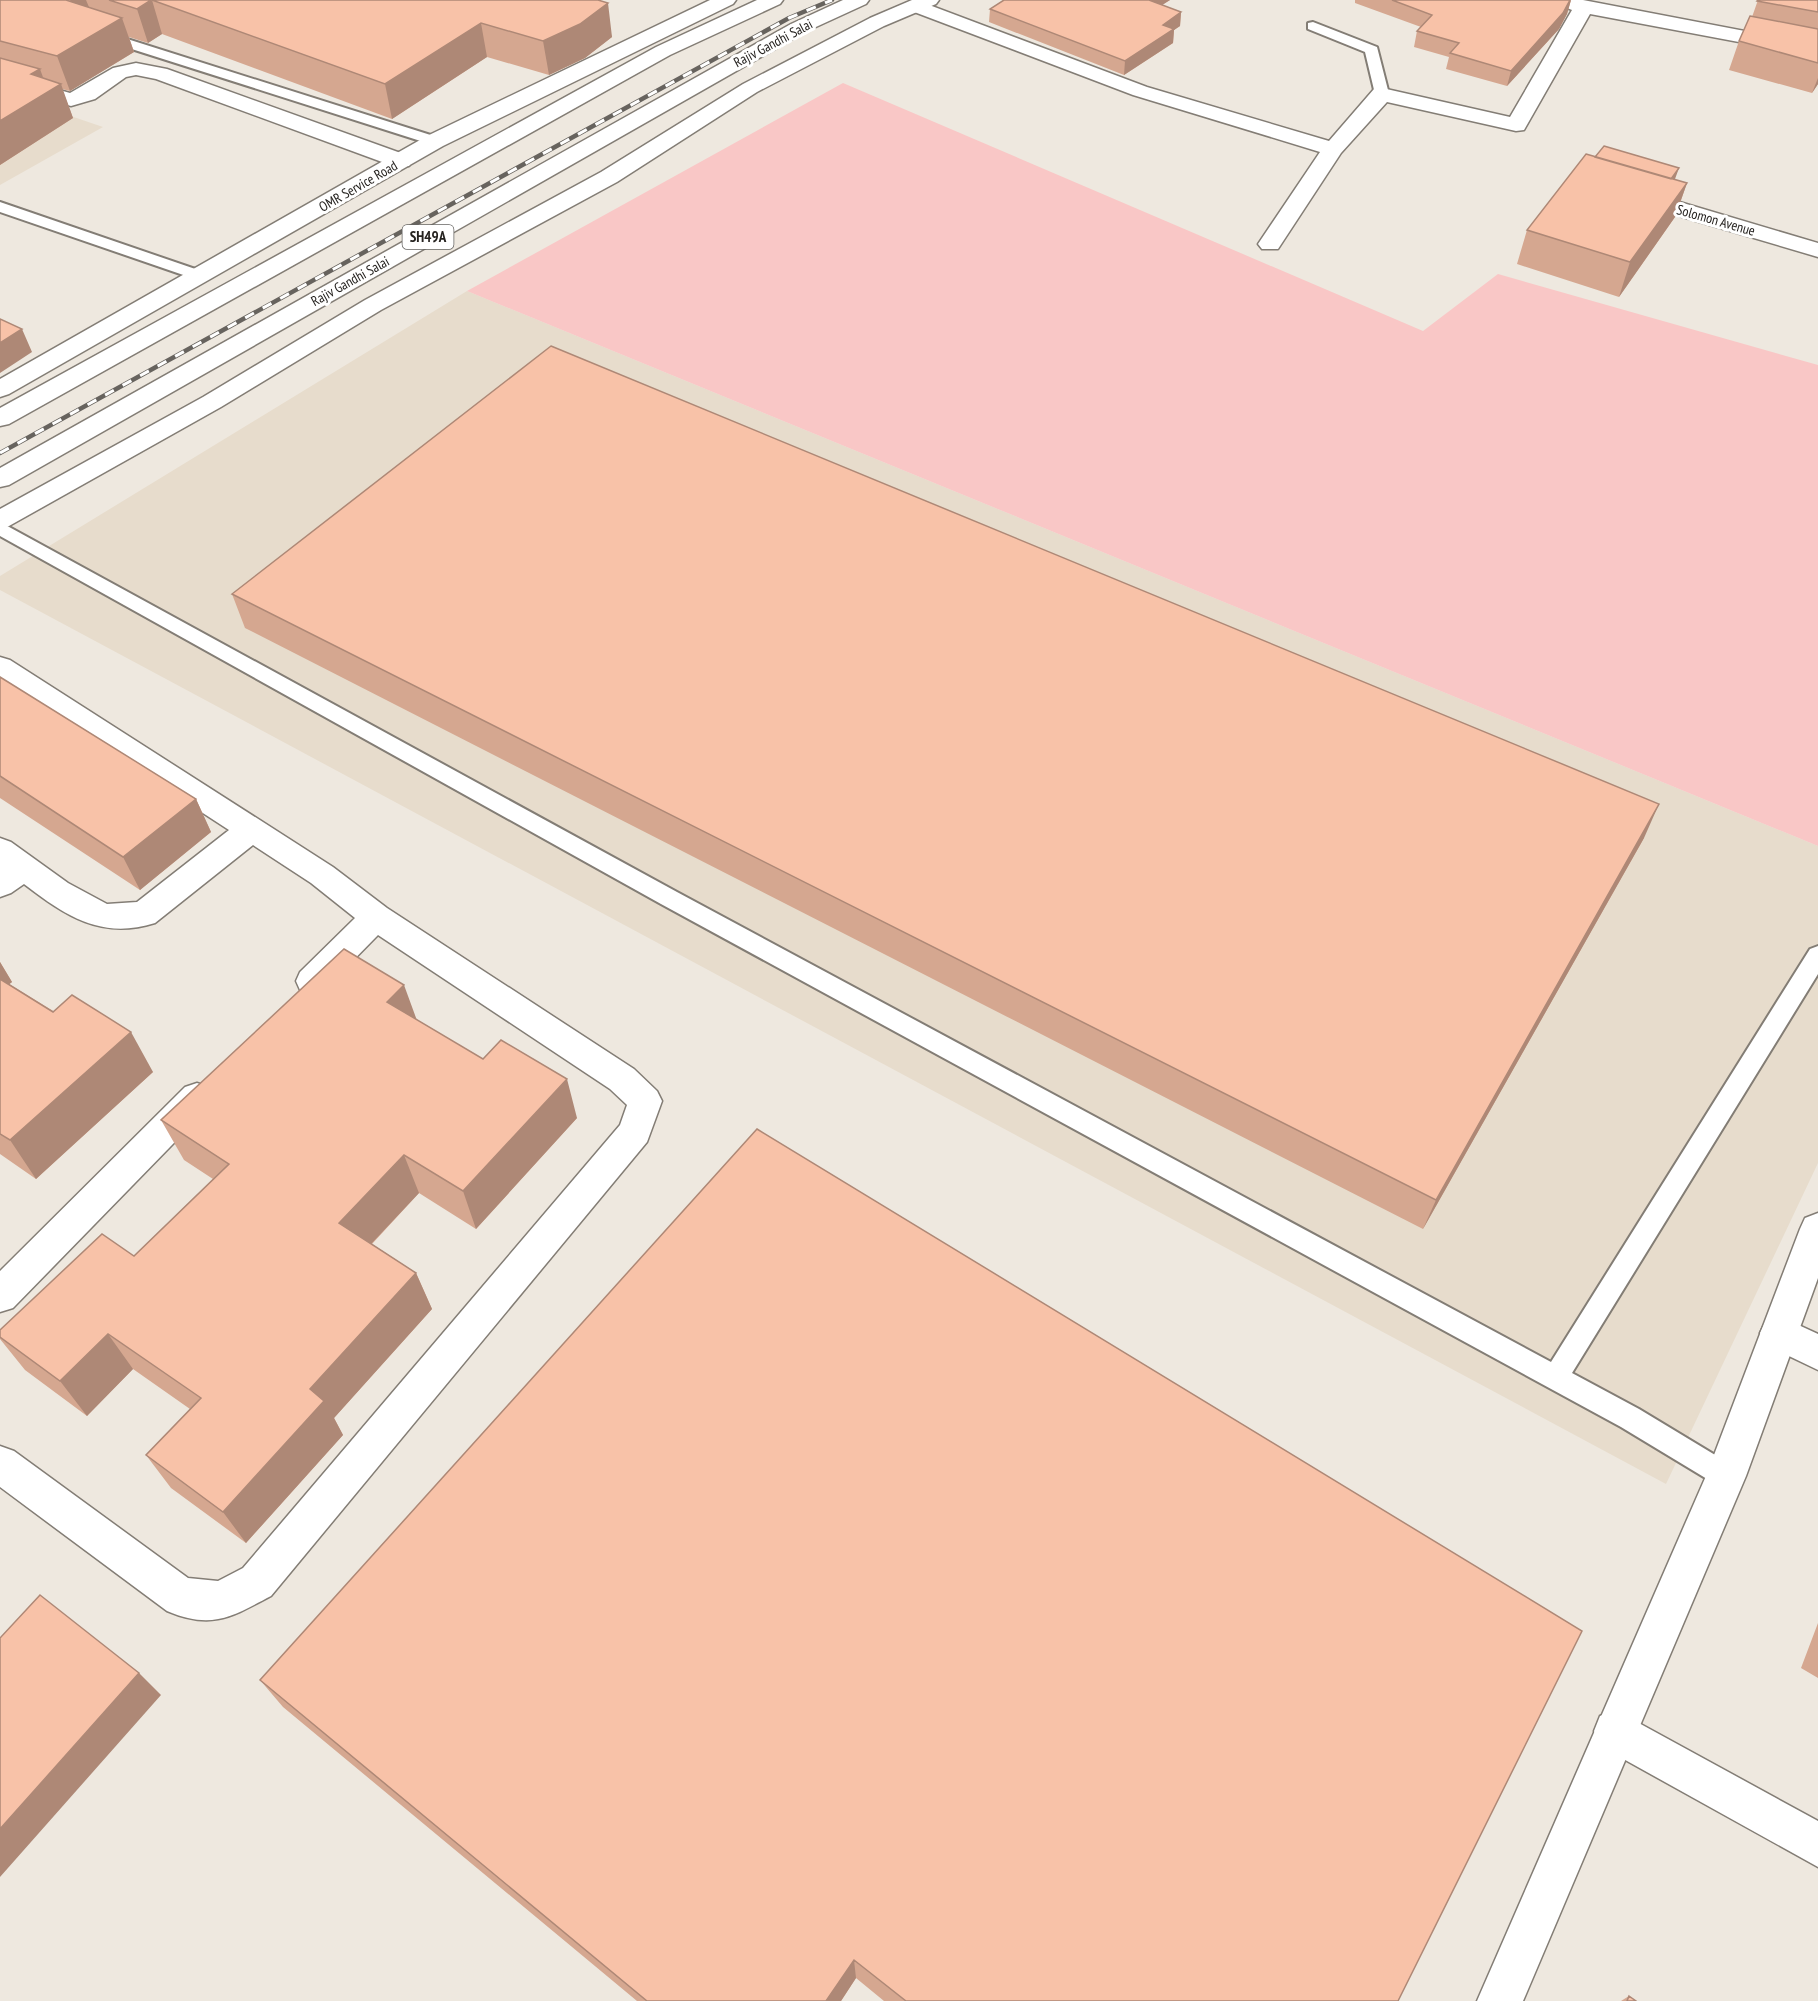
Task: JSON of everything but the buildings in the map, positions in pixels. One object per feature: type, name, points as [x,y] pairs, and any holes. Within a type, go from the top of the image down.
[{"type":"street","name":"OMR Service Road","points":[[0,389],[435,141],[726,0]]},
{"type":"street","points":[[0,418],[663,51],[773,0]]},
{"type":"street","name":"Rajiv Gandhi Salai","points":[[0,479],[798,28],[859,0]]},
{"type":"street","points":[[1563,0],[1584,7],[1818,51]]},
{"type":"street","points":[[0,520],[212,402],[374,305],[609,177],[750,88],[877,22],[923,3],[1140,91],[1333,148]]},
{"type":"street","points":[[1270,244],[1333,148],[1382,94],[1516,125],[1584,7]]},
{"type":"street","points":[[0,80],[71,100],[87,94],[120,72],[136,69],[160,74],[401,161]]},
{"type":"street","name":"Solomon Avenue","points":[[1613,189],[1818,250]]},
{"type":"street","points":[[0,667],[322,875],[376,917],[622,1079],[645,1101],[635,1132],[257,1582],[221,1601],[181,1597],[0,1464]]},
{"type":"street","points":[[8,867],[103,917],[144,915],[251,830]]},
{"type":"street","points":[[292,1001],[376,917]]},
{"type":"street","points":[[0,1296],[217,1077]]},
{"type":"street","points":[[1500,2001],[1726,1476],[1818,1229]]},
{"type":"street","points":[[1779,1333],[1818,1353]]},
{"type":"street","points":[[1615,1731],[1818,1845]]},
{"type":"lane","points":[[1314,26],[1372,50],[1382,94]]},
{"type":"lane","points":[[90,31],[435,141]]},
{"type":"lane","points":[[0,207],[201,276]]},
{"type":"lane","points":[[0,528],[669,898],[1630,1418],[1726,1476]]},
{"type":"lane","points":[[1555,1378],[1818,955]]},
{"type":"shaded area","points":[[843,83],[1423,331],[1498,274],[1818,365],[1818,846],[467,291]]},
{"type":"shaded area","points":[[0,92],[103,127],[0,185]]},
{"type":"shaded area","points":[[467,291],[1818,846],[1818,1163],[1666,1484],[0,590],[0,576]]},
{"type":"railway","points":[[0,453],[789,18],[832,0]]}]
